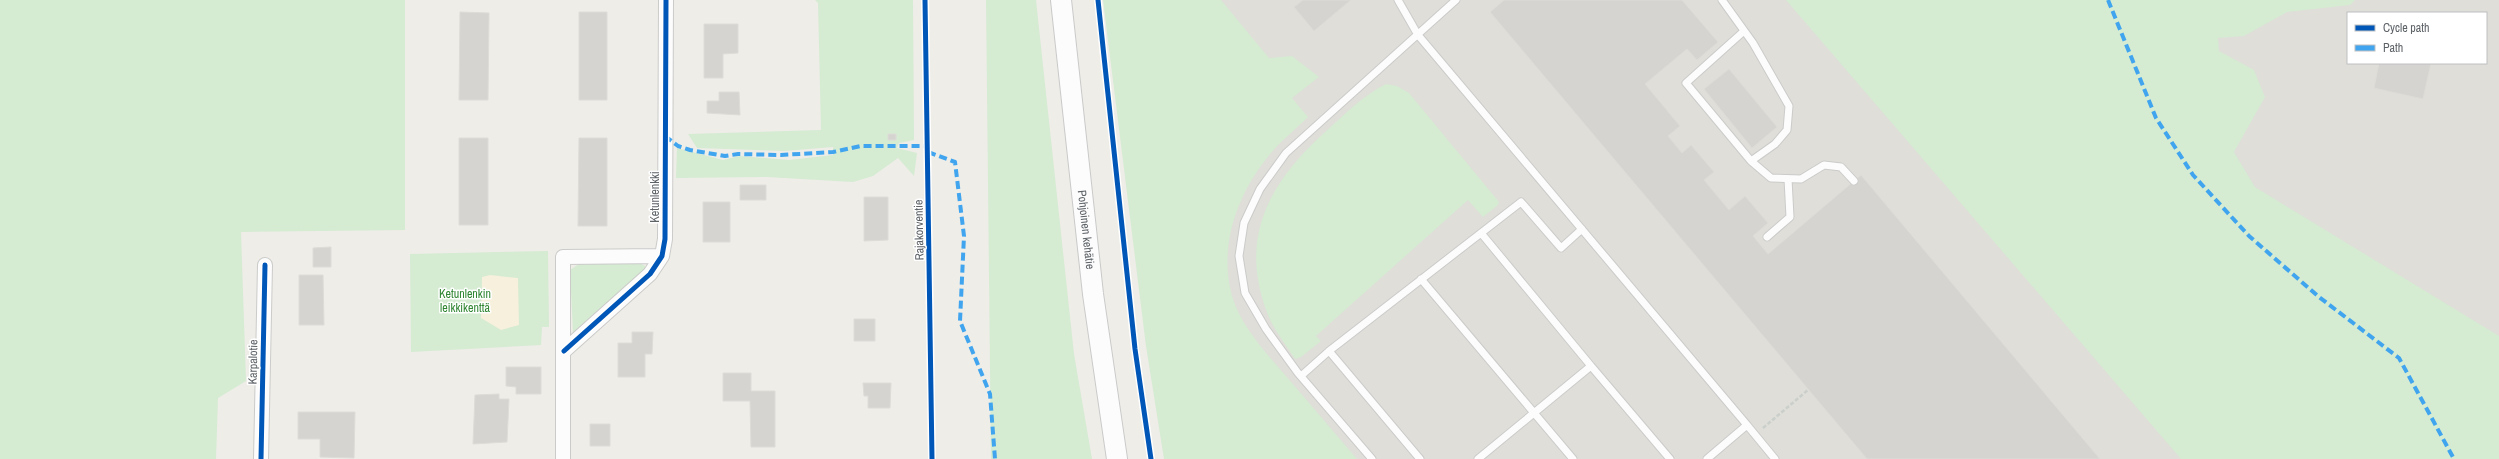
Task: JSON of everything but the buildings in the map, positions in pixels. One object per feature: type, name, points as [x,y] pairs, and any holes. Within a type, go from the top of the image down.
[{"type":"main road","name":"Pohjoinen kehätie","points":[[1061,0],[1093,294],[1116,459]]},
{"type":"street","name":"Ketunlenkki","points":[[564,351],[650,274],[662,256],[665,239],[666,0]]},
{"type":"street","points":[[563,459],[563,257],[662,256]]},
{"type":"street","name":"Karpalotie","points":[[261,459],[265,265]]},
{"type":"lane","points":[[1398,0],[1418,35],[1775,459]]},
{"type":"lane","points":[[1372,459],[1301,376],[1266,329],[1245,293],[1239,256],[1244,223],[1260,188],[1286,153],[1456,0]]},
{"type":"lane","points":[[1722,0],[1744,31],[1789,106],[1787,130],[1774,144],[1751,161]]},
{"type":"lane","points":[[1744,31],[1686,83],[1751,161],[1771,178],[1801,179],[1824,165],[1841,167],[1854,181]]},
{"type":"lane","points":[[1767,236],[1790,217],[1788,179]]},
{"type":"lane","points":[[1301,376],[1329,351],[1521,202],[1561,248],[1582,229]]},
{"type":"lane","points":[[1481,233],[1670,459]]},
{"type":"lane","points":[[1421,279],[1573,459]]},
{"type":"lane","points":[[1329,351],[1420,459]]},
{"type":"lane","points":[[1478,459],[1591,366]]},
{"type":"lane","points":[[1707,459],[1746,426]]},
{"type":"path","points":[[1754,435],[1808,390]]},
{"type":"shaded area","points":[[1164,0],[2499,0],[2499,459],[1310,459],[1197,283]]},
{"type":"green space","points":[[0,0],[405,0],[405,230],[241,232],[246,381],[218,398],[216,459],[0,459]]},
{"type":"green space","points":[[815,0],[913,0],[914,140],[899,143],[897,148],[917,153],[914,176],[898,158],[873,176],[853,182],[767,177],[676,178],[677,148],[723,160],[739,156],[789,160],[833,155],[833,147],[784,151],[697,148],[688,134],[821,130],[818,3]]},
{"type":"green space","points":[[986,0],[1036,0],[1074,354],[1092,459],[991,459]]},
{"type":"green space","points":[[1103,0],[1221,0],[1269,58],[1292,56],[1319,77],[1292,98],[1308,117],[1284,139],[1259,168],[1240,202],[1229,239],[1228,277],[1232,296],[1242,320],[1266,353],[1357,459],[1164,459],[1146,346]]},
{"type":"green space","points":[[1786,0],[2355,0],[2350,5],[2287,12],[2244,36],[2218,38],[2219,51],[2254,70],[2265,97],[2234,152],[2255,187],[2499,336],[2499,459],[2181,459]]},
{"type":"green space","points":[[1386,84],[1397,86],[1409,93],[1499,202],[1498,205],[1483,217],[1468,200],[1316,336],[1321,341],[1301,357],[1295,359],[1277,332],[1268,315],[1259,287],[1256,262],[1258,237],[1264,215],[1274,193],[1287,172],[1304,152],[1354,106],[1369,94]]},
{"type":"green space","name":"Ketunlenkin leikkikenttä","points":[[548,251],[549,327],[542,327],[541,345],[411,352],[410,254]]},
{"type":"green space","points":[[638,262],[645,266],[645,269],[573,333],[570,270],[579,264],[587,263]]},
{"type":"sand","points":[[490,275],[518,278],[519,325],[501,330],[481,318],[482,277]]},
{"type":"marked path","points":[[2108,0],[2156,118],[2193,175],[2249,236],[2319,297],[2399,358],[2454,459]]},
{"type":"marked path","points":[[665,136],[678,146],[690,150],[725,156],[738,154],[781,155],[833,152],[861,146],[927,146]]},
{"type":"marked path","points":[[928,152],[955,162],[964,236],[960,321],[990,394],[995,459]]},
{"type":"cycle path","points":[[564,351],[650,274],[662,256],[665,239],[666,0]]},
{"type":"cycle path","name":"Rajakorventie","points":[[925,0],[932,459]]},
{"type":"cycle path","points":[[1098,0],[1135,349],[1151,459]]},
{"type":"cycle path","points":[[261,459],[265,265]]}]
